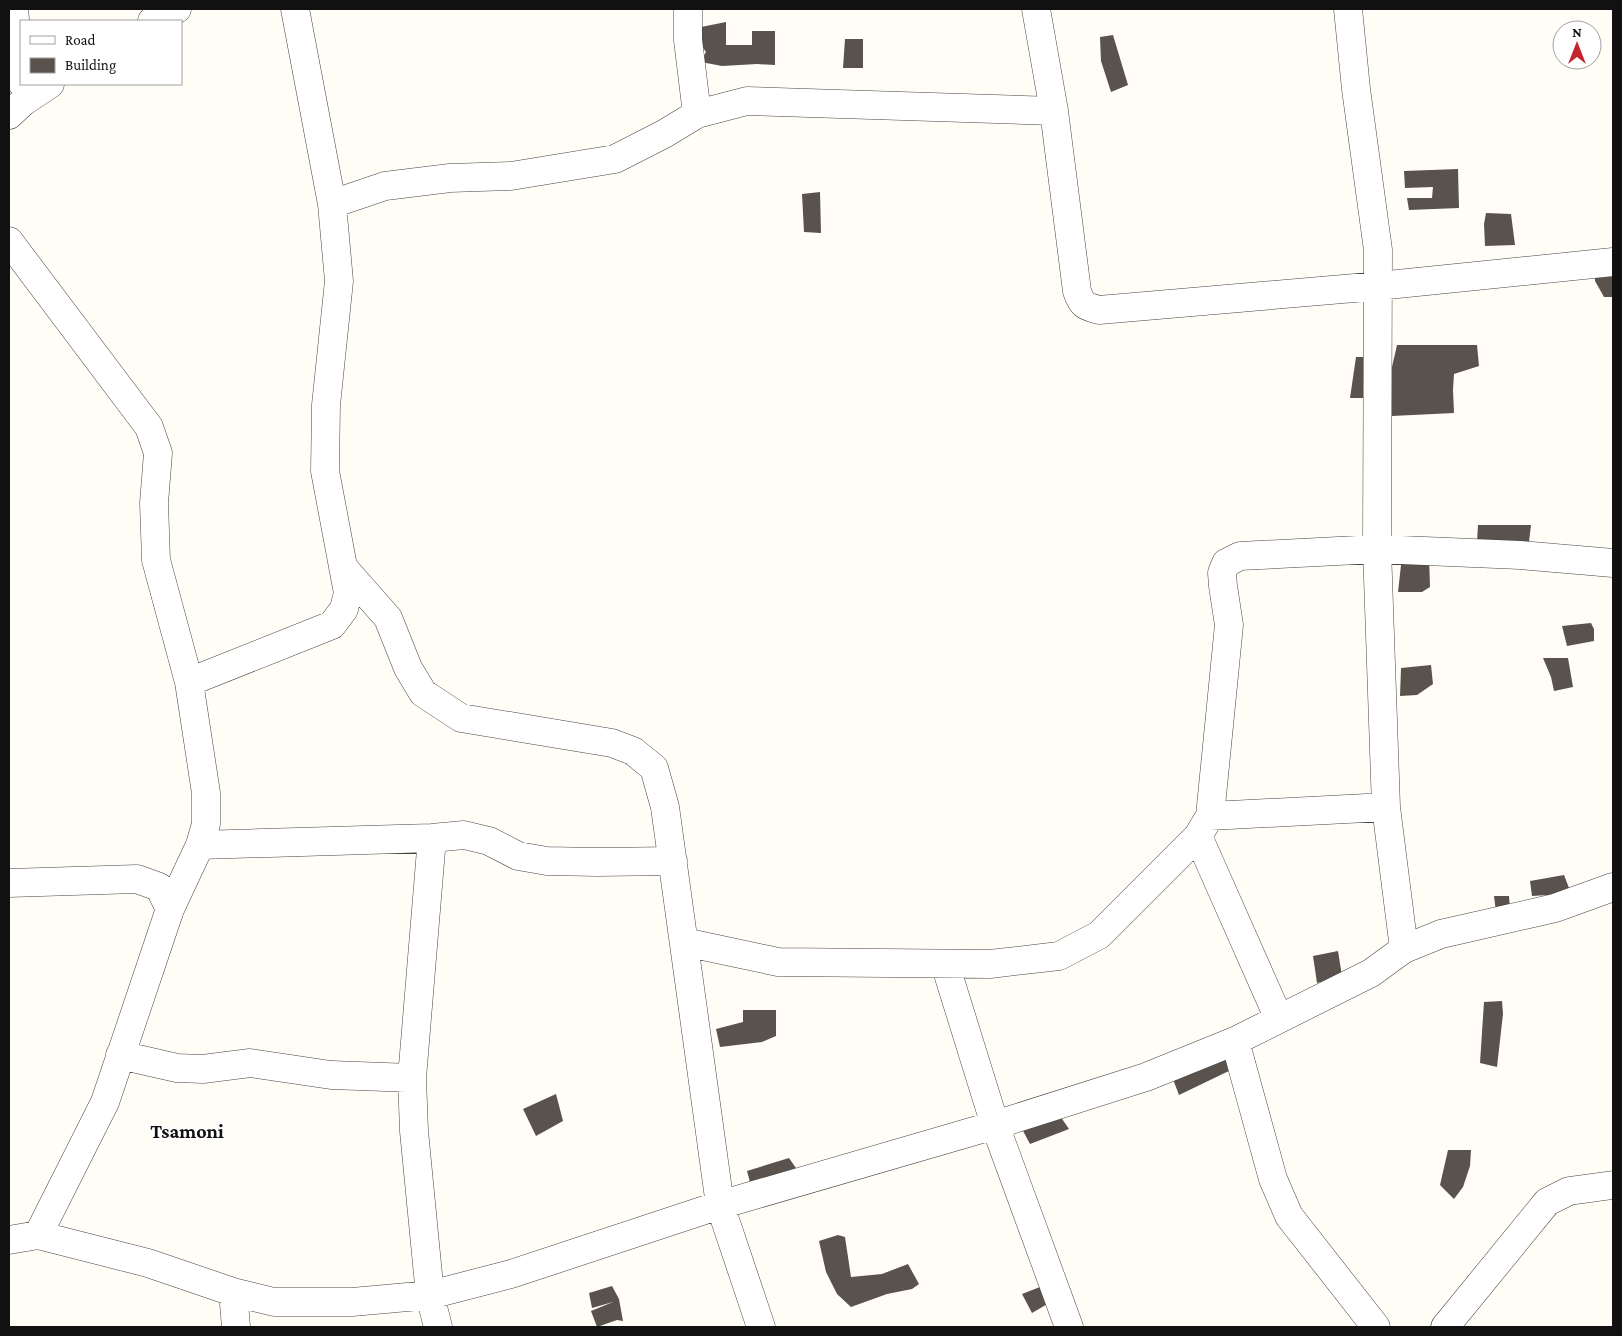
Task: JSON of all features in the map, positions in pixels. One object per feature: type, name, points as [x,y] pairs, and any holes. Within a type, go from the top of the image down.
[{"type":"street","points":[[14,9],[19,96],[47,85]]},
{"type":"street","points":[[154,20],[177,9]]},
{"type":"street","points":[[189,682],[332,625],[344,609],[348,593],[325,472],[326,405],[339,281],[332,204],[295,9]]},
{"type":"street","points":[[688,9],[688,40],[697,114]]},
{"type":"street","points":[[1036,9],[1054,111],[1077,291],[1086,307],[1099,310],[1378,286],[1613,262]]},
{"type":"street","points":[[1348,9],[1356,89],[1378,250],[1377,549],[1386,807],[1404,950]]},
{"type":"street","points":[[332,204],[386,186],[450,178],[511,176],[615,159],[664,134],[697,114],[747,101],[1054,111]]},
{"type":"street","points":[[9,241],[149,427],[158,453],[154,503],[156,560],[189,682],[206,793],[206,824],[200,845],[170,909],[105,1102],[38,1235]]},
{"type":"street","points":[[1279,1019],[1204,826],[1229,625],[1222,573],[1226,563],[1240,556],[1377,549],[1520,555],[1613,563]]},
{"type":"street","points":[[342,567],[388,618],[408,668],[423,692],[461,718],[612,743],[634,751],[654,768],[665,807],[720,1205],[760,1327]]},
{"type":"street","points":[[684,942],[778,962],[990,964],[1059,956],[1099,935],[1204,826],[1386,807]]},
{"type":"street","points":[[200,845],[432,838],[464,835],[489,841],[518,856],[547,861],[673,861]]},
{"type":"street","points":[[432,838],[412,1078],[414,1131],[430,1295],[438,1327]]},
{"type":"street","points":[[9,883],[136,879],[159,887],[170,909]]},
{"type":"street","points":[[9,1240],[38,1235],[148,1263],[233,1292],[274,1302],[352,1302],[430,1295],[511,1274],[720,1205],[995,1126],[1146,1077],[1235,1041],[1371,974],[1404,950],[1441,934],[1555,908],[1613,887]]},
{"type":"street","points":[[945,964],[995,1126],[1069,1327]]},
{"type":"street","points":[[1235,1041],[1273,1179],[1289,1216],[1376,1327]]},
{"type":"street","points":[[120,1055],[177,1068],[203,1069],[250,1063],[332,1075],[412,1078]]},
{"type":"street","points":[[1445,1327],[1547,1202],[1568,1191],[1613,1185]]},
{"type":"street","points":[[233,1292],[236,1327]]},
{"type":"building","points":[[726,22],[726,45],[752,45],[752,31],[775,31],[775,65],[722,66],[701,62],[706,52],[701,45],[701,27]]},
{"type":"building","points":[[1113,35],[1128,85],[1111,92],[1101,61],[1100,37]]},
{"type":"building","points":[[845,39],[863,39],[863,68],[843,68]]},
{"type":"building","points":[[1458,169],[1459,208],[1409,210],[1407,198],[1432,198],[1433,187],[1405,188],[1404,171]]},
{"type":"building","points":[[820,192],[821,233],[804,232],[802,194]]},
{"type":"building","points":[[1486,213],[1511,214],[1515,245],[1485,246],[1484,224]]},
{"type":"building","points":[[1613,267],[1613,297],[1604,297],[1595,281],[1595,268]]},
{"type":"building","points":[[1397,345],[1477,345],[1479,366],[1454,374],[1454,413],[1392,416],[1392,367]]},
{"type":"building","points":[[1356,357],[1371,357],[1367,398],[1350,398]]},
{"type":"building","points":[[1478,525],[1531,525],[1529,542],[1477,542]]},
{"type":"building","points":[[1402,556],[1429,556],[1430,587],[1422,592],[1398,592]]},
{"type":"building","points":[[1591,623],[1594,629],[1594,641],[1567,646],[1562,626]]},
{"type":"building","points":[[1543,658],[1568,658],[1573,687],[1554,691],[1551,677]]},
{"type":"building","points":[[1431,665],[1433,684],[1417,695],[1400,696],[1401,668]]},
{"type":"building","points":[[1564,875],[1569,888],[1563,894],[1532,896],[1530,881]]},
{"type":"building","points":[[1494,896],[1509,896],[1510,910],[1496,912]]},
{"type":"building","points":[[1338,951],[1342,976],[1317,983],[1313,956]]},
{"type":"building","points":[[1502,1001],[1503,1014],[1497,1067],[1480,1063],[1484,1002]]},
{"type":"building","points":[[743,1010],[776,1010],[776,1036],[762,1042],[720,1047],[716,1029],[743,1022]]},
{"type":"building","points":[[1229,1051],[1233,1069],[1179,1095],[1171,1074]]},
{"type":"building","points":[[556,1094],[563,1121],[536,1136],[523,1109]]},
{"type":"building","points":[[1058,1113],[1069,1129],[1030,1144],[1022,1129]]},
{"type":"building","points":[[1448,1150],[1471,1150],[1470,1166],[1463,1187],[1454,1199],[1440,1185]]},
{"type":"building","points":[[789,1158],[798,1171],[752,1190],[747,1171]]},
{"type":"building","points":[[838,1235],[845,1237],[851,1277],[882,1274],[908,1264],[919,1284],[912,1289],[887,1294],[851,1307],[837,1294],[826,1272],[819,1241]]},
{"type":"building","points":[[1045,1285],[1056,1299],[1032,1313],[1022,1294]]},
{"type":"building","points":[[612,1286],[619,1299],[623,1321],[617,1320],[597,1327],[591,1311],[613,1302],[592,1308],[589,1293]]},
{"type":"district","name":"Tsamoni","points":[[187,1131]]}]
